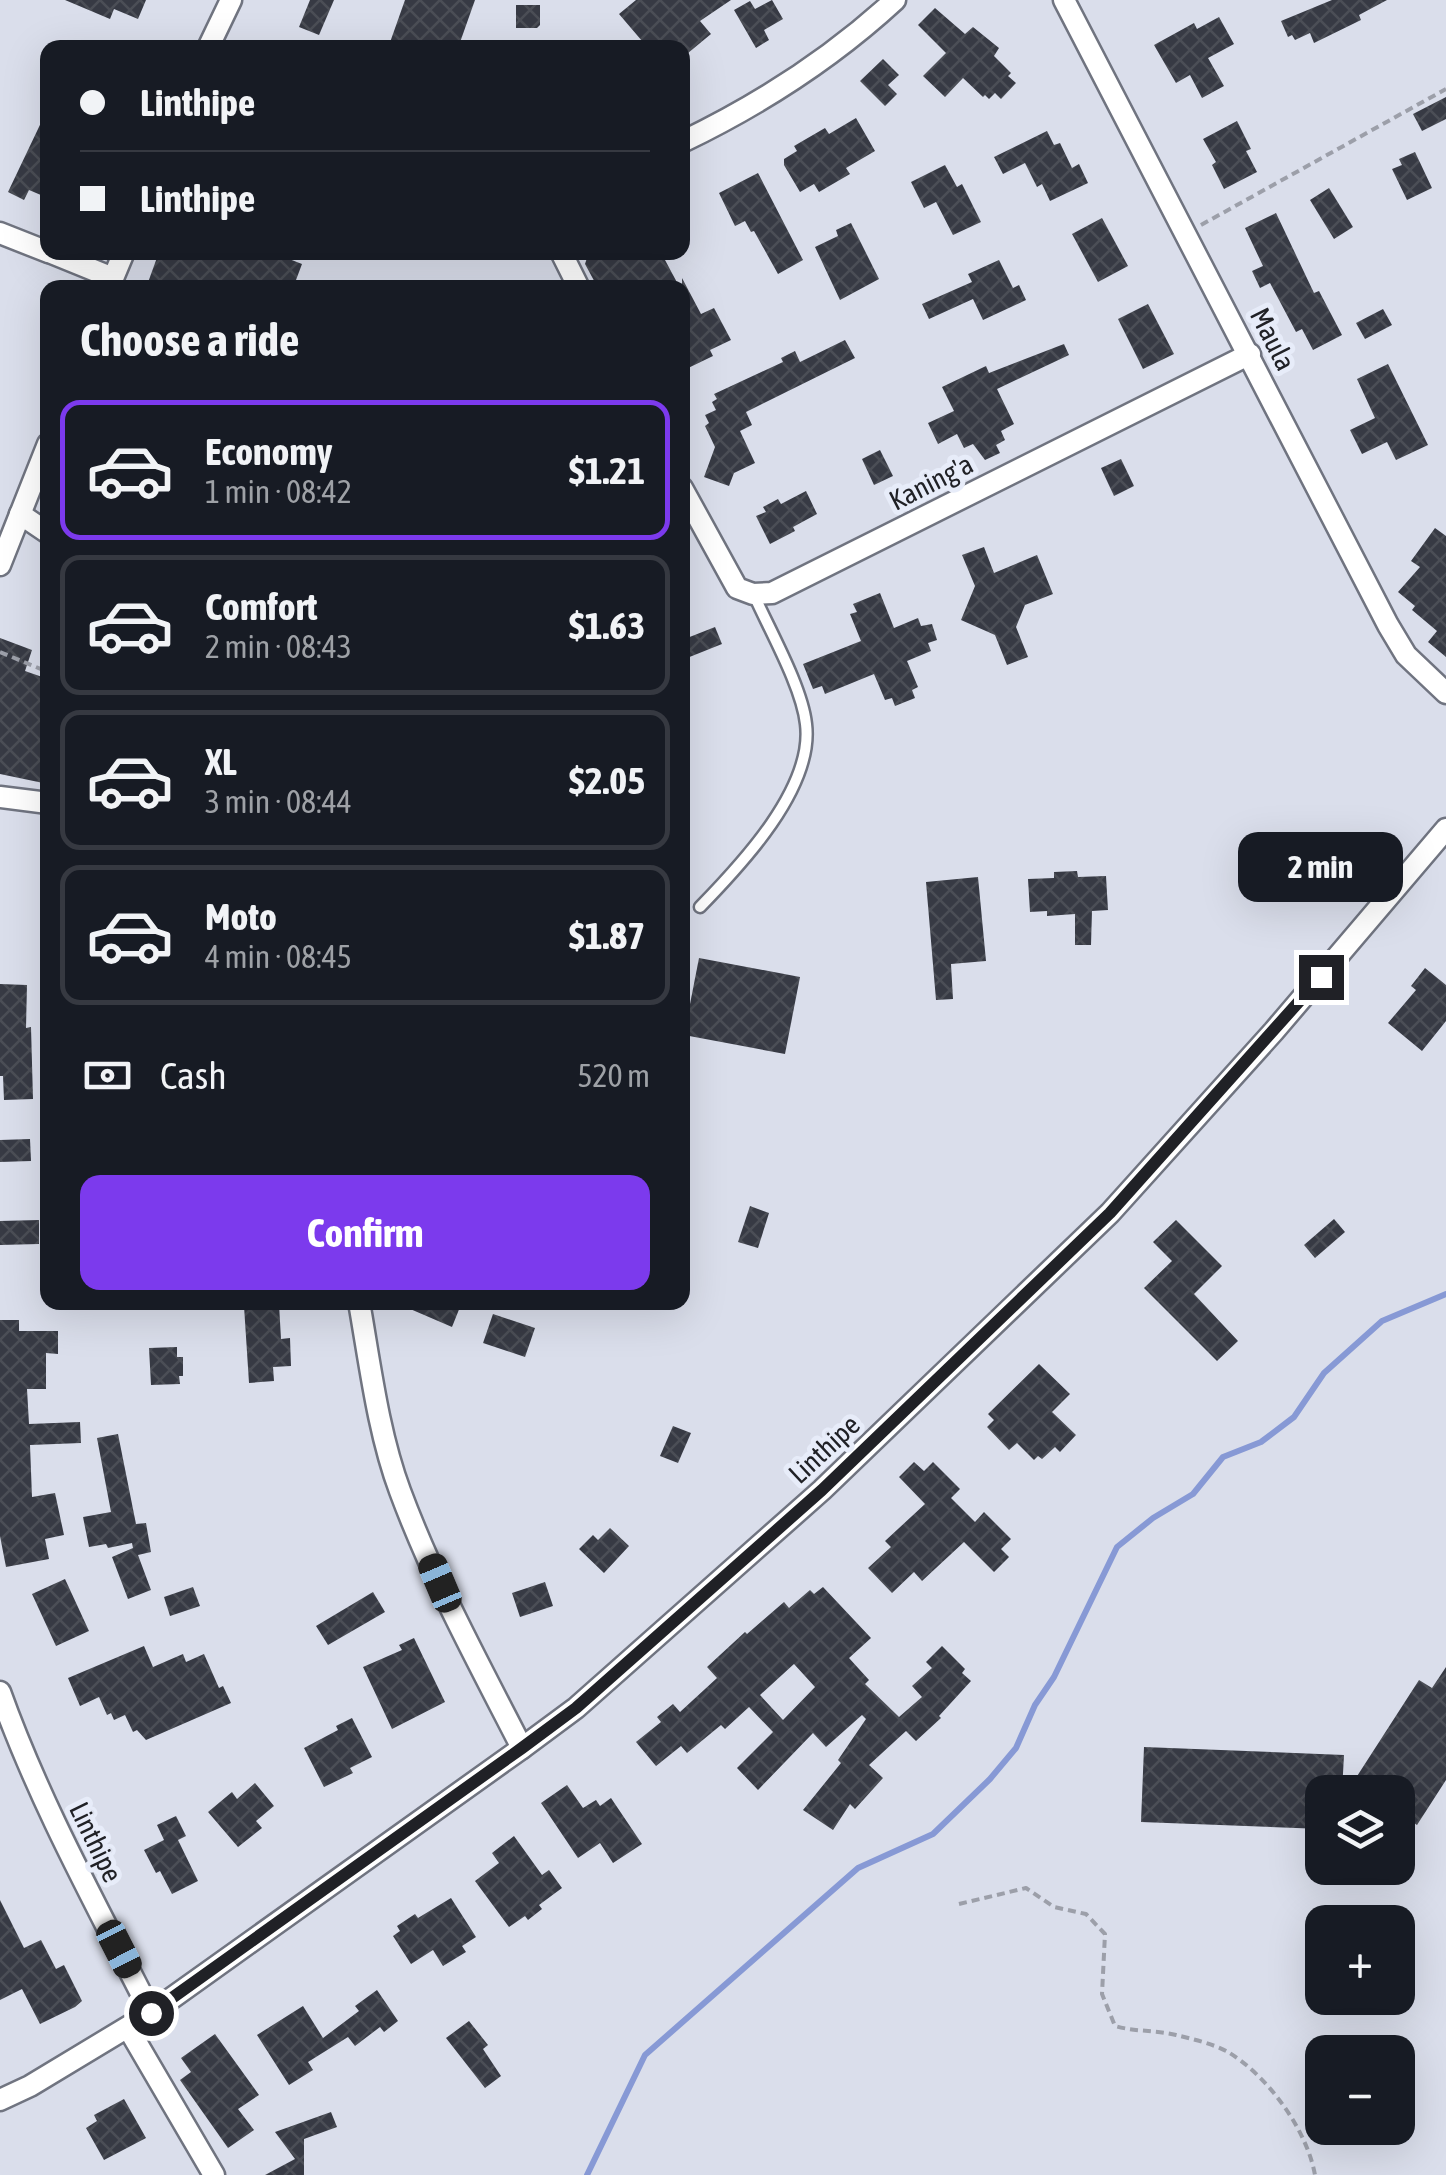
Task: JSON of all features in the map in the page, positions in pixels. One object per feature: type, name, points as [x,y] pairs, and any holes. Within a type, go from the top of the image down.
[{"type":"street","points":[[212,40],[230,0]]},
{"type":"street","points":[[690,138],[765,99],[832,56],[896,0]]},
{"type":"street","name":"Maula","points":[[1064,0],[1388,625],[1406,655],[1446,693]]},
{"type":"street","points":[[0,233],[40,249]]},
{"type":"street","points":[[64,260],[105,280]]},
{"type":"street","name":"Kaning'a","points":[[753,594],[772,593],[1250,354]]},
{"type":"street","points":[[0,565],[40,464]]},
{"type":"street","points":[[690,503],[728,575],[738,588],[753,594]]},
{"type":"street","points":[[20,514],[40,528]]},
{"type":"street","points":[[0,797],[40,802]]},
{"type":"street","name":"Linthipe","points":[[0,2100],[151,2013],[589,1696],[822,1490],[1110,1213],[1274,1032],[1446,829]]},
{"type":"street","points":[[360,1310],[400,1491],[454,1613],[522,1748]]},
{"type":"street","name":"Linthipe","points":[[0,1692],[54,1822],[151,2013]]},
{"type":"street","points":[[128,2028],[214,2175]]},
{"type":"lane","points":[[700,907],[766,834],[802,767],[806,745],[800,700],[753,594]]},
{"type":"path","points":[[1186,233],[1446,89]]},
{"type":"path","points":[[0,652],[40,669]]},
{"type":"path","points":[[958,1904],[1026,1888],[1054,1907],[1086,1914],[1105,1934],[1102,1994],[1115,2026],[1141,2034],[1172,2034],[1226,2051],[1265,2082],[1310,2149],[1316,2175]]},
{"type":"building","points":[[65,0],[146,0],[138,19],[114,9],[110,19]]},
{"type":"building","points":[[310,0],[334,0],[319,35],[299,27]]},
{"type":"building","points":[[405,0],[475,0],[461,40],[391,40]]},
{"type":"building","points":[[636,0],[731,0],[700,21],[711,34],[690,51],[690,40],[641,40],[619,14]]},
{"type":"building","points":[[772,0],[783,19],[764,30],[769,40],[756,48],[734,10],[750,1],[755,9]]},
{"type":"building","points":[[1332,0],[1387,0],[1359,15],[1361,20],[1314,43],[1310,33],[1295,40],[1292,35],[1288,37],[1281,21]]},
{"type":"building","points":[[516,5],[540,5],[540,25],[516,28]]},
{"type":"building","points":[[935,8],[965,34],[973,27],[999,48],[994,56],[1016,83],[1001,99],[995,93],[989,99],[983,97],[963,78],[945,97],[923,76],[946,53],[918,25]]},
{"type":"building","points":[[1219,17],[1234,44],[1208,58],[1224,86],[1202,98],[1190,75],[1176,83],[1154,45],[1194,23],[1197,29]]},
{"type":"building","points":[[883,59],[899,75],[888,85],[897,94],[885,106],[860,81]]},
{"type":"building","points":[[1446,97],[1446,119],[1422,131],[1413,114]]},
{"type":"building","points":[[856,118],[875,151],[846,168],[850,174],[819,192],[814,184],[800,192],[784,159],[797,151],[794,146],[825,128],[829,134]]},
{"type":"building","points":[[1237,121],[1257,172],[1224,189],[1212,165],[1216,162],[1203,139]]},
{"type":"building","points":[[40,125],[40,195],[29,190],[24,200],[8,192]]},
{"type":"building","points":[[1047,131],[1054,145],[1060,143],[1072,168],[1079,164],[1088,183],[1050,201],[1042,184],[1037,187],[1025,163],[1003,174],[994,157]]},
{"type":"building","points":[[1415,152],[1432,188],[1407,200],[1392,169],[1402,165],[1399,159]]},
{"type":"building","points":[[945,165],[957,187],[962,184],[981,222],[953,235],[936,202],[924,208],[911,182]]},
{"type":"building","points":[[758,173],[803,260],[778,274],[754,231],[745,221],[735,226],[719,193]]},
{"type":"building","points":[[1329,188],[1353,227],[1334,239],[1310,200]]},
{"type":"building","points":[[1276,213],[1314,293],[1319,291],[1342,335],[1313,350],[1302,329],[1296,332],[1270,283],[1260,288],[1252,271],[1263,266],[1245,228]]},
{"type":"building","points":[[1102,218],[1128,266],[1098,282],[1072,234]]},
{"type":"building","points":[[851,223],[879,279],[840,300],[815,247],[838,236],[836,230]]},
{"type":"building","points":[[156,260],[292,260],[302,264],[296,280],[149,280]]},
{"type":"building","points":[[586,260],[665,260],[676,280],[594,280]]},
{"type":"building","points":[[999,260],[1013,288],[1019,285],[1026,300],[983,320],[973,299],[929,319],[922,304],[972,282],[968,274]]},
{"type":"building","points":[[690,293],[701,314],[714,308],[731,340],[710,350],[713,356],[690,367]]},
{"type":"building","points":[[1148,304],[1174,354],[1143,369],[1118,319]]},
{"type":"building","points":[[1383,309],[1392,325],[1365,339],[1356,323]]},
{"type":"building","points":[[845,340],[855,358],[746,412],[752,425],[740,431],[755,463],[734,473],[729,486],[704,477],[715,447],[705,426],[709,423],[705,415],[716,410],[714,394],[783,362],[781,358],[795,351],[800,362]]},
{"type":"building","points":[[1064,344],[1069,355],[997,389],[1014,424],[1001,431],[1005,440],[996,445],[1000,453],[985,460],[973,444],[964,448],[957,434],[938,444],[928,423],[954,411],[942,387],[986,366],[989,373]]},
{"type":"building","points":[[1388,364],[1428,445],[1396,460],[1387,442],[1362,454],[1350,430],[1375,418],[1357,379]]},
{"type":"building","points":[[880,450],[893,476],[874,485],[862,459]]},
{"type":"building","points":[[1121,459],[1134,486],[1114,496],[1101,468]]},
{"type":"building","points":[[806,491],[817,514],[770,544],[756,516],[778,499],[781,504]]},
{"type":"building","points":[[1435,528],[1446,536],[1446,657],[1428,642],[1437,631],[1398,592],[1420,567],[1411,561]]},
{"type":"building","points":[[984,547],[994,573],[1037,555],[1053,594],[1025,605],[1016,627],[1028,657],[1007,665],[995,635],[961,620],[975,586],[962,555]]},
{"type":"building","points":[[880,593],[894,628],[918,618],[921,626],[932,624],[937,640],[928,643],[931,651],[907,661],[918,687],[912,690],[915,698],[895,706],[892,698],[885,700],[874,674],[825,694],[822,686],[813,689],[803,664],[861,641],[850,614],[857,612],[853,604]]},
{"type":"building","points":[[715,627],[722,644],[690,657],[690,637]]},
{"type":"building","points":[[0,638],[32,650],[25,671],[40,676],[40,782],[0,774]]},
{"type":"building","points":[[1077,871],[1078,877],[1106,876],[1108,910],[1092,911],[1091,945],[1075,945],[1075,914],[1047,916],[1047,911],[1030,912],[1028,879],[1054,878],[1054,872]]},
{"type":"building","points":[[978,877],[986,961],[951,964],[953,999],[936,1000],[926,882]]},
{"type":"building","points":[[699,958],[800,977],[785,1054],[690,1036],[690,1004]]},
{"type":"building","points":[[1425,968],[1446,985],[1446,1021],[1422,1051],[1388,1023],[1416,990],[1411,986]]},
{"type":"building","points":[[0,984],[27,985],[26,1028],[31,1027],[33,1099],[4,1100],[0,1076]]},
{"type":"building","points":[[30,1139],[31,1161],[0,1162],[0,1140]]},
{"type":"building","points":[[750,1206],[769,1213],[758,1248],[738,1242]]},
{"type":"building","points":[[1334,1219],[1345,1232],[1315,1258],[1304,1245]]},
{"type":"building","points":[[39,1220],[39,1244],[0,1245],[0,1221]]},
{"type":"building","points":[[1176,1220],[1222,1266],[1194,1294],[1238,1341],[1217,1361],[1144,1288],[1172,1261],[1153,1242]]},
{"type":"building","points":[[244,1310],[279,1310],[281,1339],[290,1338],[291,1366],[273,1367],[274,1381],[249,1383]]},
{"type":"building","points":[[413,1310],[459,1310],[452,1327]]},
{"type":"building","points":[[493,1314],[535,1328],[525,1357],[483,1343]]},
{"type":"building","points":[[0,1320],[19,1320],[19,1331],[58,1331],[58,1354],[46,1353],[46,1389],[27,1389],[29,1424],[80,1422],[81,1443],[30,1445],[32,1497],[55,1493],[64,1535],[45,1539],[49,1559],[6,1567],[0,1536]]},
{"type":"building","points":[[177,1347],[177,1357],[183,1357],[180,1384],[151,1385],[149,1348]]},
{"type":"building","points":[[1039,1364],[1070,1394],[1052,1412],[1076,1435],[1060,1452],[1055,1447],[1042,1459],[1038,1456],[1034,1460],[1017,1443],[1009,1450],[987,1427],[994,1420],[988,1414]]},
{"type":"building","points":[[673,1426],[691,1433],[678,1463],[660,1456]]},
{"type":"building","points":[[118,1434],[136,1524],[146,1523],[151,1552],[138,1555],[151,1590],[128,1599],[112,1557],[133,1548],[132,1543],[89,1547],[83,1517],[111,1512],[97,1438]]},
{"type":"building","points":[[914,1462],[924,1471],[933,1462],[960,1489],[951,1498],[975,1522],[984,1512],[1011,1539],[1001,1549],[1009,1557],[994,1572],[964,1542],[922,1581],[914,1572],[892,1593],[868,1568],[891,1547],[885,1541],[925,1504],[899,1477]]},
{"type":"building","points":[[610,1528],[629,1546],[604,1573],[579,1549],[593,1535],[598,1540]]},
{"type":"building","points":[[65,1579],[89,1631],[56,1646],[32,1594]]},
{"type":"building","points":[[545,1582],[553,1606],[520,1617],[512,1593]]},
{"type":"building","points":[[193,1587],[200,1606],[170,1616],[164,1597]]},
{"type":"building","points":[[823,1587],[871,1638],[849,1658],[869,1680],[865,1684],[899,1717],[922,1697],[912,1686],[932,1668],[926,1662],[942,1646],[965,1669],[962,1673],[971,1681],[916,1741],[906,1731],[869,1765],[883,1778],[855,1809],[850,1804],[833,1830],[803,1810],[841,1763],[838,1760],[866,1719],[862,1715],[826,1747],[813,1733],[758,1790],[737,1768],[773,1732],[749,1707],[725,1729],[721,1725],[687,1753],[681,1746],[656,1766],[636,1742],[661,1722],[657,1717],[673,1704],[680,1712],[717,1678],[707,1667],[745,1632],[784,1602],[789,1608],[810,1590],[814,1594]],"holes":[[[794,1664],[815,1687],[783,1720],[760,1695]]]},
{"type":"building","points":[[373,1592],[385,1612],[328,1645],[316,1626]]},
{"type":"building","points":[[414,1638],[445,1702],[392,1729],[363,1667],[402,1650],[399,1645]]},
{"type":"building","points":[[144,1646],[153,1667],[183,1654],[186,1662],[204,1654],[219,1688],[223,1686],[231,1703],[146,1740],[137,1730],[133,1732],[125,1715],[114,1720],[111,1713],[107,1715],[99,1697],[80,1706],[68,1678]]},
{"type":"building","points":[[1446,1667],[1446,1780],[1417,1825],[1415,1775],[1358,1775],[1419,1680],[1432,1688]]},
{"type":"building","points":[[352,1718],[372,1757],[350,1768],[353,1773],[324,1787],[304,1748]]},
{"type":"building","points":[[1144,1747],[1344,1755],[1343,1775],[1305,1775],[1305,1828],[1141,1822]]},
{"type":"building","points":[[255,1783],[274,1806],[256,1821],[262,1828],[238,1847],[208,1812],[232,1792],[237,1799]]},
{"type":"building","points":[[567,1785],[583,1808],[596,1800],[600,1806],[611,1798],[642,1844],[613,1863],[600,1843],[578,1858],[541,1803]]},
{"type":"building","points":[[176,1816],[186,1836],[178,1840],[198,1881],[172,1894],[144,1850],[164,1840],[157,1825]]},
{"type":"building","points":[[514,1836],[542,1875],[549,1870],[562,1888],[539,1905],[542,1909],[528,1920],[525,1916],[509,1927],[475,1881],[499,1863],[492,1853]]},
{"type":"building","points":[[451,1898],[476,1937],[462,1946],[466,1952],[443,1966],[433,1950],[411,1964],[393,1936],[400,1931],[397,1926]]},
{"type":"building","points":[[0,1900],[24,1948],[41,1940],[56,1969],[64,1965],[82,2001],[75,2007],[40,2024],[22,1989],[0,2000]]},
{"type":"building","points":[[377,1990],[398,2021],[384,2032],[380,2027],[355,2046],[348,2037],[308,2062],[313,2070],[289,2085],[257,2035],[303,2006],[323,2038],[359,2011],[355,2006]]},
{"type":"building","points":[[469,2021],[488,2045],[483,2049],[501,2076],[485,2088],[446,2038]]},
{"type":"building","points":[[215,2034],[259,2095],[238,2109],[254,2130],[228,2148],[180,2080],[191,2072],[181,2058]]},
{"type":"building","points":[[124,2099],[146,2138],[104,2160],[86,2128],[97,2121],[94,2115]]},
{"type":"building","points":[[331,2112],[337,2127],[304,2139],[304,2175],[265,2175],[295,2159],[275,2132]]},
{"type":"waterway","points":[[587,2175],[645,2055],[858,1868],[933,1834],[990,1779],[1016,1748],[1117,1547],[1153,1518],[1193,1494],[1223,1457],[1261,1442],[1294,1417],[1324,1373],[1382,1321],[1446,1294]]},
{"type":"route","points":[[151,2013],[576,1708],[670,1626],[822,1490],[1110,1213],[1321,977]]}]
